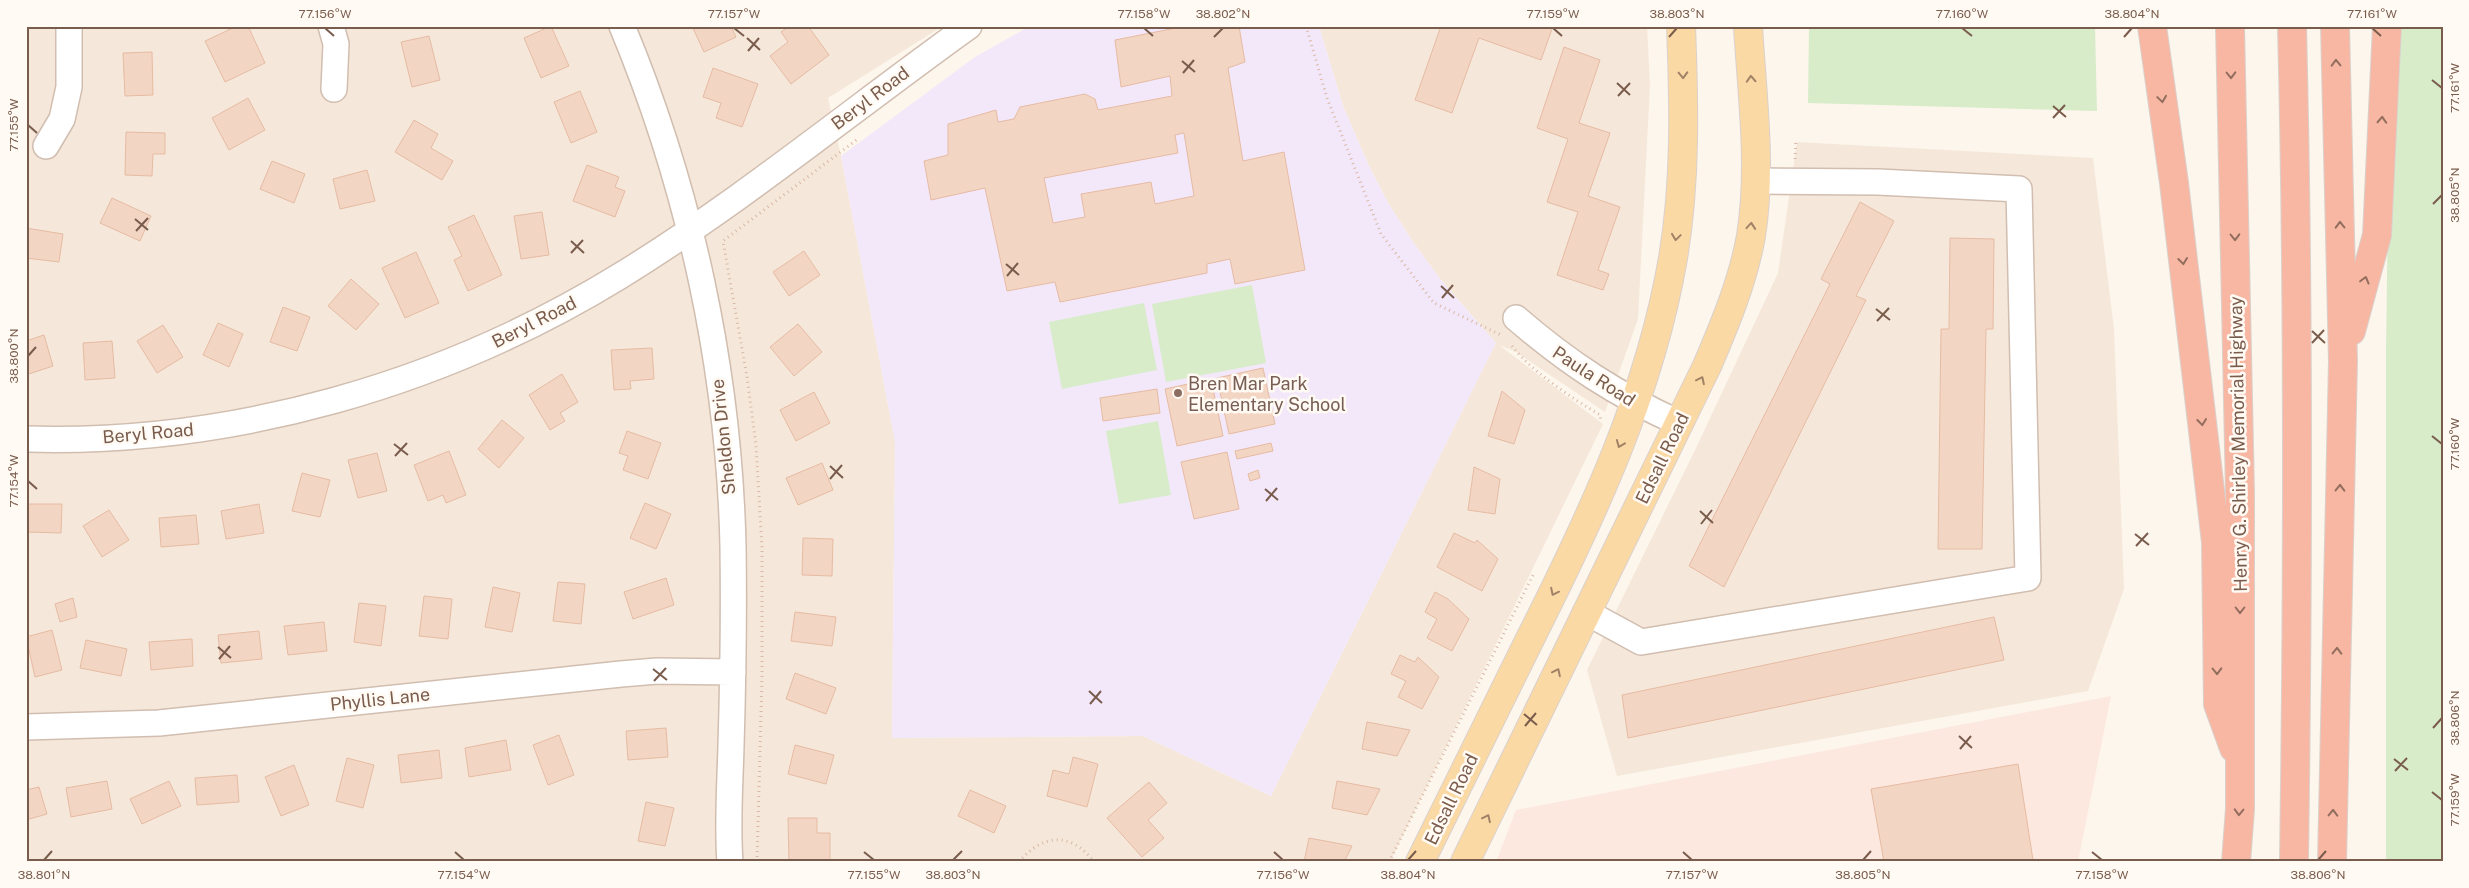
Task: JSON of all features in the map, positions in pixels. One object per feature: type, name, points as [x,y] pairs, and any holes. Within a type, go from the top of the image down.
[{"type":"highway","points":[[2152,26],[2174,182],[2216,542],[2218,704],[2240,763]]},
{"type":"highway","name":"Henry G. Shirley Memorial Highway","points":[[2230,26],[2240,493],[2240,763],[2236,862]]},
{"type":"highway","points":[[2292,26],[2298,325],[2298,605],[2294,862]]},
{"type":"highway","points":[[2332,862],[2343,361],[2335,26]]},
{"type":"highway","points":[[2343,361],[2377,234],[2387,26]]},
{"type":"main road","name":"Edsall Road","points":[[1420,862],[1560,580],[1597,498],[1635,404],[1658,329],[1673,258],[1681,201],[1684,124],[1681,26]]},
{"type":"main road","name":"Edsall Road","points":[[1465,862],[1707,366],[1734,298],[1750,236],[1756,182],[1748,26]]},
{"type":"street","points":[[46,146],[62,119],[70,87],[69,26]]},
{"type":"street","points":[[331,26],[336,44],[334,89]]},
{"type":"street","name":"Sheldon Drive","points":[[622,26],[659,124],[690,232],[712,339],[726,441],[733,544],[730,862]]},
{"type":"street","name":"Beryl Road","points":[[26,439],[60,440],[146,435],[230,424],[307,408],[396,382],[478,350],[551,316],[619,277],[690,232],[969,26]]},
{"type":"street","points":[[1586,612],[1641,642],[2028,578],[2019,189],[1878,182],[1756,182]]},
{"type":"street","name":"Paula Road","points":[[1511,328],[1553,350],[1581,371],[1635,404],[1679,423]]},
{"type":"street","name":"Phyllis Lane","points":[[26,727],[159,723],[657,671],[733,672]]},
{"type":"path","points":[[1306,26],[1326,98],[1381,234],[1434,303],[1511,328]]},
{"type":"path","points":[[757,862],[762,677],[761,529],[753,425],[723,241],[862,136]]},
{"type":"path","points":[[1795,162],[1796,140]]},
{"type":"path","points":[[1511,345],[1539,371],[1579,402],[1600,414],[1602,423]]},
{"type":"path","points":[[1389,862],[1534,573]]},
{"type":"path","points":[[1019,862],[1029,850],[1045,840],[1069,840],[1094,862]]},
{"type":"shaded area","points":[[26,26],[943,26],[828,98],[841,156],[895,442],[892,738],[1143,736],[1271,796],[1496,343],[1441,280],[1413,242],[1387,201],[1369,166],[1343,106],[1319,26],[1647,26],[1650,85],[1638,319],[1605,412],[1516,352],[1499,345],[1603,424],[1390,862],[26,862]]},
{"type":"shaded area","name":"Bren Mar Park Elementary School","points":[[1030,26],[1319,26],[1343,106],[1369,166],[1387,201],[1413,242],[1441,280],[1496,343],[1271,796],[1143,736],[892,738],[895,442],[841,156],[975,57]]},
{"type":"shaded area","points":[[1797,142],[2093,158],[2114,329],[2124,589],[2088,691],[1617,776],[1587,670],[1696,448],[1778,273]]},
{"type":"shaded area","points":[[2111,696],[2078,862],[1496,862],[1516,810]]},
{"type":"green space","points":[[1809,26],[2095,26],[2097,111],[1808,103]]},
{"type":"green space","points":[[2399,26],[2443,26],[2443,862],[2386,862],[2386,350],[2389,129]]},
{"type":"green space","points":[[1252,285],[1266,363],[1166,382],[1152,304]]},
{"type":"green space","points":[[1144,303],[1157,370],[1062,389],[1049,322]]},
{"type":"green space","points":[[1158,421],[1171,495],[1119,504],[1106,431]]},
{"type":"building","points":[[237,26],[248,26],[265,63],[225,82],[205,41]]},
{"type":"building","points":[[551,26],[569,66],[541,78],[524,38]]},
{"type":"building","points":[[692,26],[731,26],[736,37],[704,52]]},
{"type":"building","points":[[789,26],[808,26],[829,55],[791,84],[770,56],[788,42],[781,32]]},
{"type":"building","points":[[1186,26],[1239,26],[1245,62],[1228,68],[1243,161],[1284,152],[1305,270],[1235,284],[1230,259],[1207,264],[1207,273],[1060,302],[1055,282],[1007,291],[985,188],[931,200],[924,161],[948,155],[948,124],[996,110],[998,122],[1014,119],[1020,107],[1085,94],[1095,99],[1098,110],[1172,96],[1170,76],[1121,87],[1115,40]],"holes":[[[1184,133],[1194,196],[1155,204],[1151,182],[1081,194],[1085,217],[1053,223],[1044,178],[1178,153],[1175,135]]]},
{"type":"building","points":[[1441,26],[1553,26],[1541,60],[1479,38],[1452,113],[1415,100]]},
{"type":"building","points":[[429,36],[440,80],[412,87],[401,42]]},
{"type":"building","points":[[1564,47],[1600,60],[1579,123],[1610,133],[1588,196],[1620,207],[1598,270],[1609,274],[1603,290],[1557,275],[1578,212],[1547,202],[1568,139],[1537,128]]},
{"type":"building","points":[[152,52],[153,95],[125,96],[123,53]]},
{"type":"building","points":[[713,68],[758,84],[742,127],[716,118],[721,103],[703,97]]},
{"type":"building","points":[[580,91],[597,132],[571,143],[554,102]]},
{"type":"building","points":[[248,98],[265,130],[229,150],[212,118]]},
{"type":"building","points":[[414,120],[438,134],[431,148],[453,161],[442,180],[395,152]]},
{"type":"building","points":[[126,132],[165,133],[165,154],[153,154],[152,176],[125,175]]},
{"type":"building","points":[[272,161],[305,174],[294,203],[260,189]]},
{"type":"building","points":[[587,165],[619,177],[615,187],[625,191],[615,217],[573,201]]},
{"type":"building","points":[[367,170],[375,201],[340,209],[333,179]]},
{"type":"building","points":[[112,198],[151,216],[140,241],[100,223]]},
{"type":"building","points":[[1860,202],[1894,221],[1856,296],[1866,300],[1724,587],[1689,566],[1830,284],[1821,279]]},
{"type":"building","points":[[542,212],[549,255],[521,259],[514,216]]},
{"type":"building","points":[[474,215],[502,275],[468,291],[454,260],[462,256],[448,227]]},
{"type":"building","points":[[26,228],[63,234],[59,262],[26,258]]},
{"type":"building","points":[[1950,238],[1994,239],[1993,329],[1986,329],[1982,549],[1938,549],[1941,329],[1949,329]]},
{"type":"building","points":[[804,251],[820,275],[789,296],[773,272]]},
{"type":"building","points":[[416,252],[439,303],[405,318],[382,268]]},
{"type":"building","points":[[351,279],[379,304],[356,330],[328,306]]},
{"type":"building","points":[[283,307],[310,317],[297,351],[270,342]]},
{"type":"building","points":[[218,323],[243,334],[229,367],[203,355]]},
{"type":"building","points":[[798,324],[822,352],[794,376],[770,347]]},
{"type":"building","points":[[163,325],[183,357],[157,373],[137,341]]},
{"type":"building","points":[[44,335],[53,366],[26,375],[26,341]]},
{"type":"building","points":[[112,341],[115,378],[85,380],[83,343]]},
{"type":"building","points":[[652,348],[654,379],[630,381],[631,389],[614,390],[611,350]]},
{"type":"building","points":[[1263,368],[1275,424],[1229,434],[1217,378]]},
{"type":"building","points":[[562,374],[578,402],[560,413],[565,421],[550,430],[529,395]]},
{"type":"building","points":[[1211,379],[1223,436],[1177,446],[1165,389]]},
{"type":"building","points":[[1157,389],[1160,413],[1103,421],[1100,398]]},
{"type":"building","points":[[1502,391],[1525,410],[1514,444],[1488,436]]},
{"type":"building","points":[[814,392],[830,423],[796,441],[780,410]]},
{"type":"building","points":[[502,420],[524,438],[499,468],[478,449]]},
{"type":"building","points":[[627,431],[661,443],[648,479],[623,470],[628,456],[619,453]]},
{"type":"building","points":[[1271,443],[1273,451],[1237,459],[1235,451]]},
{"type":"building","points":[[449,451],[466,495],[446,503],[443,495],[428,501],[414,465]]},
{"type":"building","points":[[1227,452],[1239,509],[1194,519],[1181,462]]},
{"type":"building","points":[[377,453],[387,491],[358,498],[348,460]]},
{"type":"building","points":[[822,463],[833,490],[798,505],[786,478]]},
{"type":"building","points":[[1474,467],[1500,479],[1495,514],[1468,510]]},
{"type":"building","points":[[1258,470],[1260,478],[1250,481],[1248,474]]},
{"type":"building","points":[[302,473],[330,480],[320,517],[292,511]]},
{"type":"building","points":[[645,503],[671,514],[656,549],[630,538]]},
{"type":"building","points":[[26,504],[62,504],[61,533],[26,532]]},
{"type":"building","points":[[259,504],[264,533],[226,539],[221,511]]},
{"type":"building","points":[[109,510],[129,540],[102,557],[83,526]]},
{"type":"building","points":[[196,515],[199,544],[161,547],[159,518]]},
{"type":"building","points":[[1454,533],[1475,543],[1477,540],[1498,559],[1482,591],[1437,567]]},
{"type":"building","points":[[803,538],[833,539],[832,576],[802,575]]},
{"type":"building","points":[[666,578],[674,605],[633,619],[624,592]]},
{"type":"building","points":[[558,582],[585,584],[581,624],[553,621]]},
{"type":"building","points":[[493,587],[520,593],[512,632],[485,627]]},
{"type":"building","points":[[1435,592],[1448,599],[1469,619],[1452,651],[1427,638],[1437,619],[1425,612]]},
{"type":"building","points":[[424,596],[452,599],[448,639],[419,636]]},
{"type":"building","points":[[73,598],[77,617],[60,622],[55,604]]},
{"type":"building","points":[[359,603],[386,606],[381,646],[354,642]]},
{"type":"building","points":[[795,612],[836,617],[832,646],[791,641]]},
{"type":"building","points":[[1994,617],[2004,660],[1628,738],[1622,695]]},
{"type":"building","points":[[324,622],[327,651],[288,655],[284,626]]},
{"type":"building","points":[[52,630],[62,670],[35,677],[26,637]]},
{"type":"building","points":[[259,631],[262,659],[221,663],[218,635]]},
{"type":"building","points":[[192,639],[193,666],[151,670],[149,642]]},
{"type":"building","points":[[86,640],[127,649],[121,676],[80,668]]},
{"type":"building","points":[[1400,655],[1415,662],[1418,657],[1439,677],[1422,709],[1398,697],[1406,681],[1391,674]]},
{"type":"building","points":[[795,673],[836,688],[826,714],[786,699]]},
{"type":"building","points":[[1367,722],[1410,730],[1397,756],[1362,749]]},
{"type":"building","points":[[666,728],[668,757],[628,760],[626,731]]},
{"type":"building","points":[[559,735],[574,775],[548,785],[533,745]]},
{"type":"building","points":[[506,740],[511,770],[469,777],[465,748]]},
{"type":"building","points":[[795,745],[834,755],[826,784],[788,774]]},
{"type":"building","points":[[439,750],[442,778],[401,783],[398,755]]},
{"type":"building","points":[[1073,757],[1098,764],[1087,807],[1047,796],[1053,770],[1069,774]]},
{"type":"building","points":[[347,758],[374,765],[363,808],[336,801]]},
{"type":"building","points":[[2018,764],[2033,860],[1884,862],[1871,789]]},
{"type":"building","points":[[294,765],[309,805],[281,816],[265,777]]},
{"type":"building","points":[[237,775],[239,802],[197,805],[195,778]]},
{"type":"building","points":[[107,781],[112,809],[71,817],[66,788]]},
{"type":"building","points":[[169,781],[181,806],[142,824],[130,799]]},
{"type":"building","points":[[1337,781],[1380,789],[1367,815],[1332,808]]},
{"type":"building","points":[[1149,782],[1167,803],[1148,820],[1164,838],[1142,857],[1107,818]]},
{"type":"building","points":[[39,787],[47,814],[26,820],[26,790]]},
{"type":"building","points":[[970,790],[1006,806],[994,833],[958,816]]},
{"type":"building","points":[[646,802],[674,808],[665,846],[638,841]]},
{"type":"building","points":[[788,818],[817,818],[817,833],[830,833],[830,862],[789,862]]},
{"type":"building","points":[[1309,838],[1352,846],[1344,862],[1304,862]]},
{"type":"place","name":"Bren Mar Park Elementary School","points":[[1178,393]]}]
